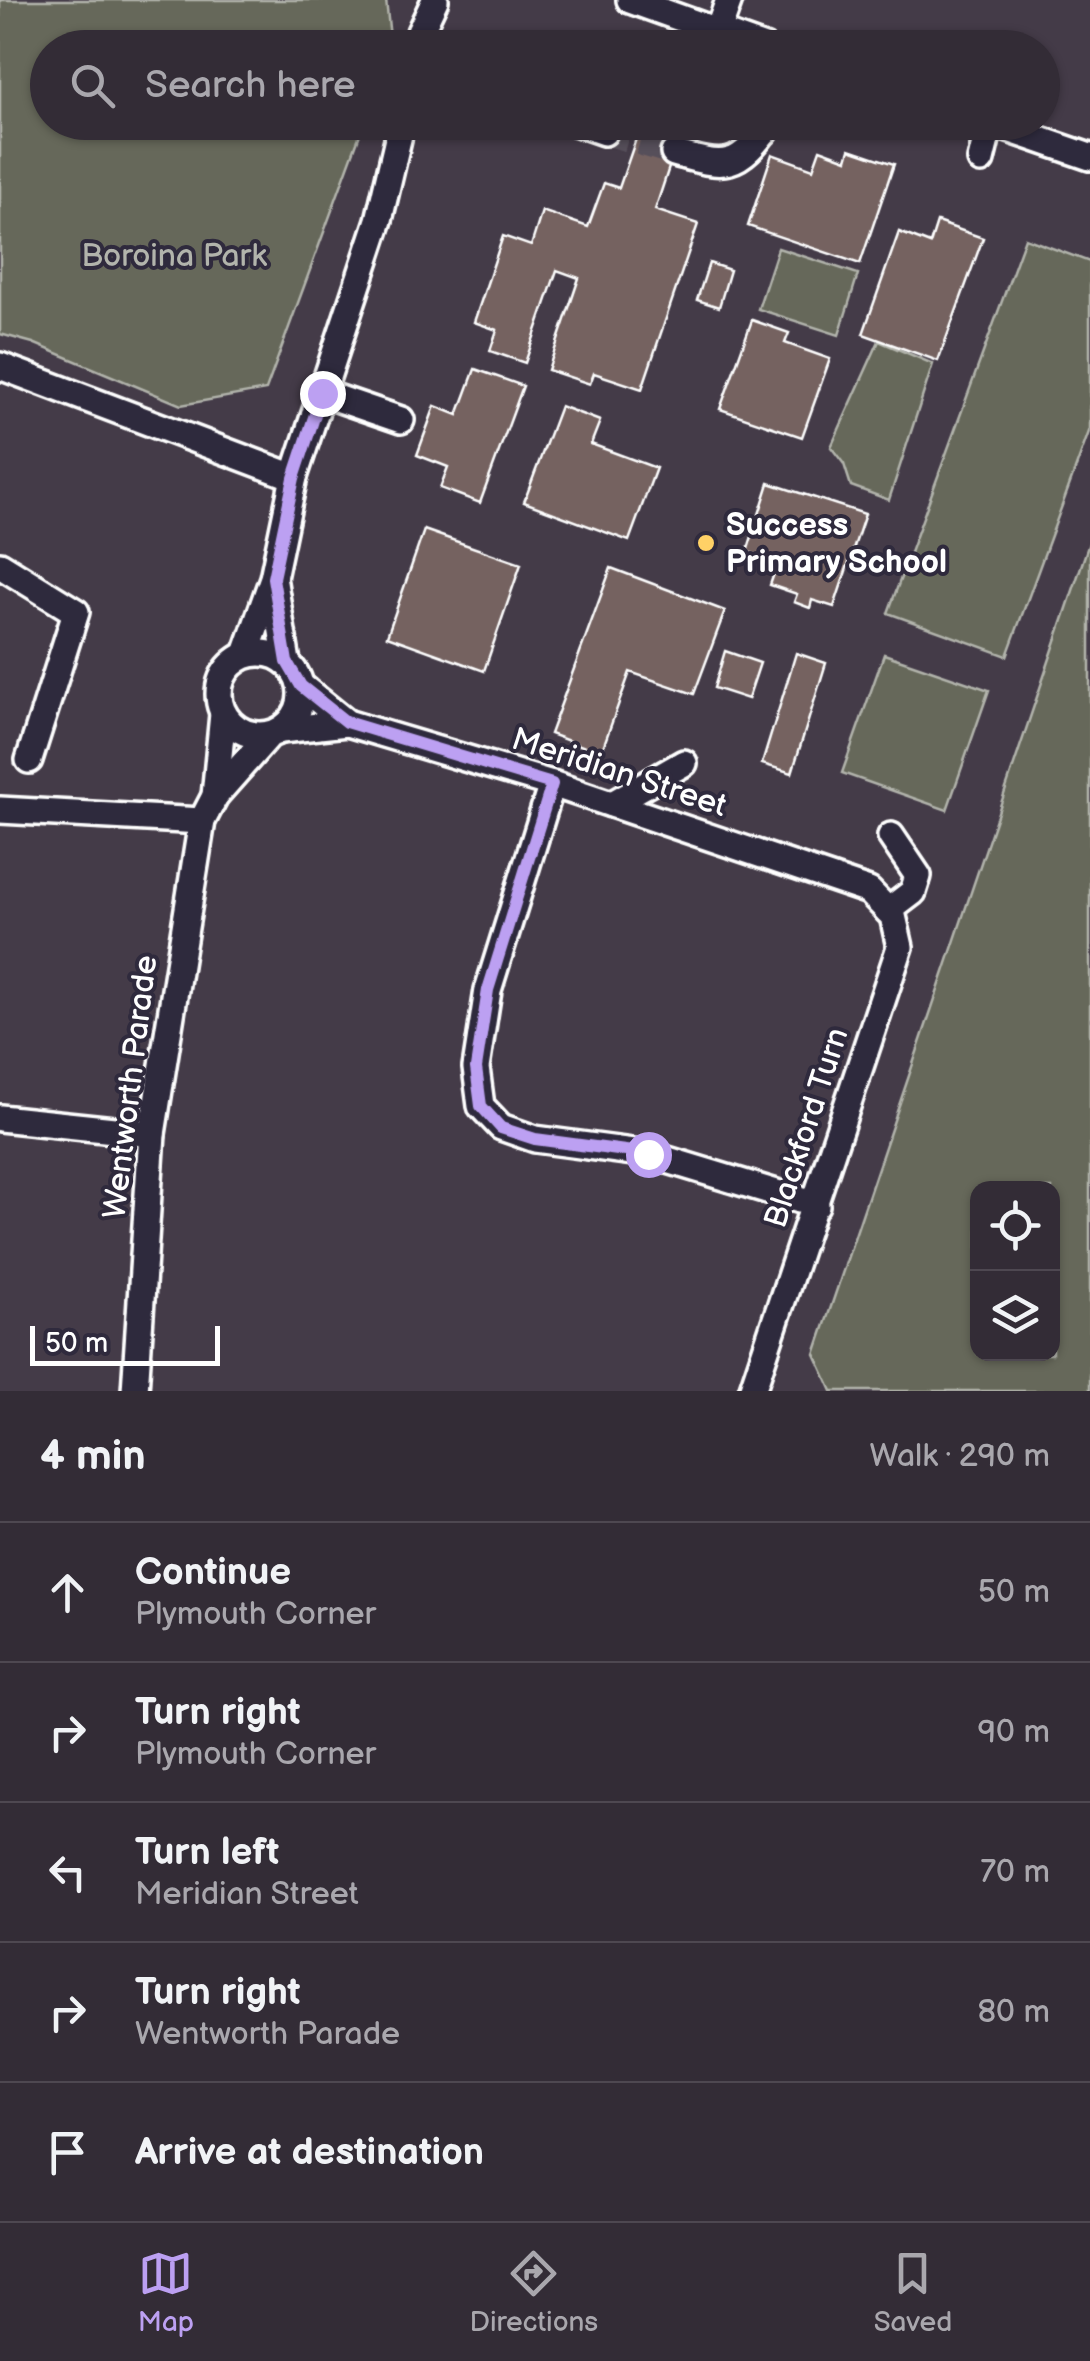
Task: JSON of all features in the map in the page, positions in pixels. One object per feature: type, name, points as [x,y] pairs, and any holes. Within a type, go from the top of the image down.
[{"type":"street","points":[[417,0],[418,30]]},
{"type":"street","points":[[423,30],[436,0]]},
{"type":"street","points":[[630,0],[715,30]]},
{"type":"street","points":[[718,30],[729,0]]},
{"type":"street","points":[[246,654],[273,578],[294,478],[379,220],[398,140]]},
{"type":"street","points":[[674,153],[717,166],[741,156],[756,140]]},
{"type":"street","points":[[980,160],[985,140]]},
{"type":"street","points":[[1040,140],[1090,157]]},
{"type":"street","points":[[0,366],[294,478]]},
{"type":"street","points":[[322,393],[401,420]]},
{"type":"street","points":[[0,565],[76,612],[29,760]]},
{"type":"street","points":[[273,578],[287,662],[301,686],[297,712],[275,732],[245,732],[232,725],[224,714],[219,686],[224,672],[246,654],[260,652],[287,662]]},
{"type":"street","name":"Meridian Street","points":[[301,686],[346,722],[552,784],[869,891],[888,911]]},
{"type":"street","name":"Wentworth Parade","points":[[215,796],[224,714]]},
{"type":"street","name":"Meridian Street","points":[[275,732],[346,722]]},
{"type":"street","name":"Wentworth Parade","points":[[135,1391],[152,1134],[202,821],[215,796],[275,732]]},
{"type":"street","points":[[612,804],[684,763]]},
{"type":"street","points":[[552,784],[488,990],[476,1068],[481,1106],[501,1128],[535,1139],[648,1154],[816,1205]]},
{"type":"street","points":[[0,810],[202,821]]},
{"type":"street","points":[[888,911],[913,892],[918,876],[891,836]]},
{"type":"street","name":"Blackford Turn","points":[[752,1391],[900,948],[888,911]]},
{"type":"street","points":[[0,1118],[152,1134]]},
{"type":"green space","name":"Boroina Park","points":[[0,0],[386,0],[389,30],[30,30],[30,140],[358,140],[266,390],[181,405],[33,343],[0,334]]},
{"type":"green space","points":[[1025,238],[1090,262],[1090,429],[1007,656],[888,613]]},
{"type":"green space","points":[[778,248],[858,274],[839,335],[758,309]]},
{"type":"green space","points":[[879,341],[933,364],[889,500],[851,486],[844,464],[831,447]]},
{"type":"green space","points":[[1090,540],[1090,1391],[832,1391],[815,1354]]},
{"type":"green space","points":[[884,654],[989,690],[947,810],[842,773]]},
{"type":"building","points":[[636,140],[677,143],[655,210],[698,224],[642,389],[594,373],[590,384],[548,370],[579,278],[557,270],[525,363],[490,351],[497,330],[474,322],[503,236],[531,246],[542,211],[588,227],[604,183],[619,188]]},
{"type":"building","points":[[820,149],[847,159],[850,149],[894,164],[860,264],[748,226],[772,154],[813,169]]},
{"type":"building","points":[[937,222],[983,238],[938,361],[863,334],[899,232],[930,244]]},
{"type":"building","points":[[709,263],[730,270],[719,307],[697,300]]},
{"type":"building","points":[[752,320],[789,333],[785,343],[830,359],[802,437],[720,409]]},
{"type":"building","points":[[475,369],[523,386],[480,503],[440,488],[448,467],[417,455],[435,406],[458,415]]},
{"type":"building","points":[[560,406],[600,421],[591,444],[656,468],[629,541],[524,502]]},
{"type":"building","points":[[769,483],[865,514],[834,607],[812,600],[810,608],[794,602],[797,594],[770,585],[778,562],[747,552]]},
{"type":"building","points":[[424,530],[521,564],[484,671],[387,636]]},
{"type":"building","points":[[611,568],[725,611],[694,694],[630,672],[601,753],[550,734]]},
{"type":"building","points":[[725,651],[760,663],[748,699],[714,688]]},
{"type":"building","points":[[796,653],[826,663],[792,773],[762,764]]},
{"type":"tunnel","points":[[631,140],[674,153]]},
{"type":"place","name":"Success Primary School","points":[[706,543]]},
{"type":"route","points":[[322,393],[294,478],[273,578],[287,662],[301,686],[346,722],[552,784],[488,990],[476,1068],[481,1106],[501,1128],[535,1139],[648,1154]]}]
